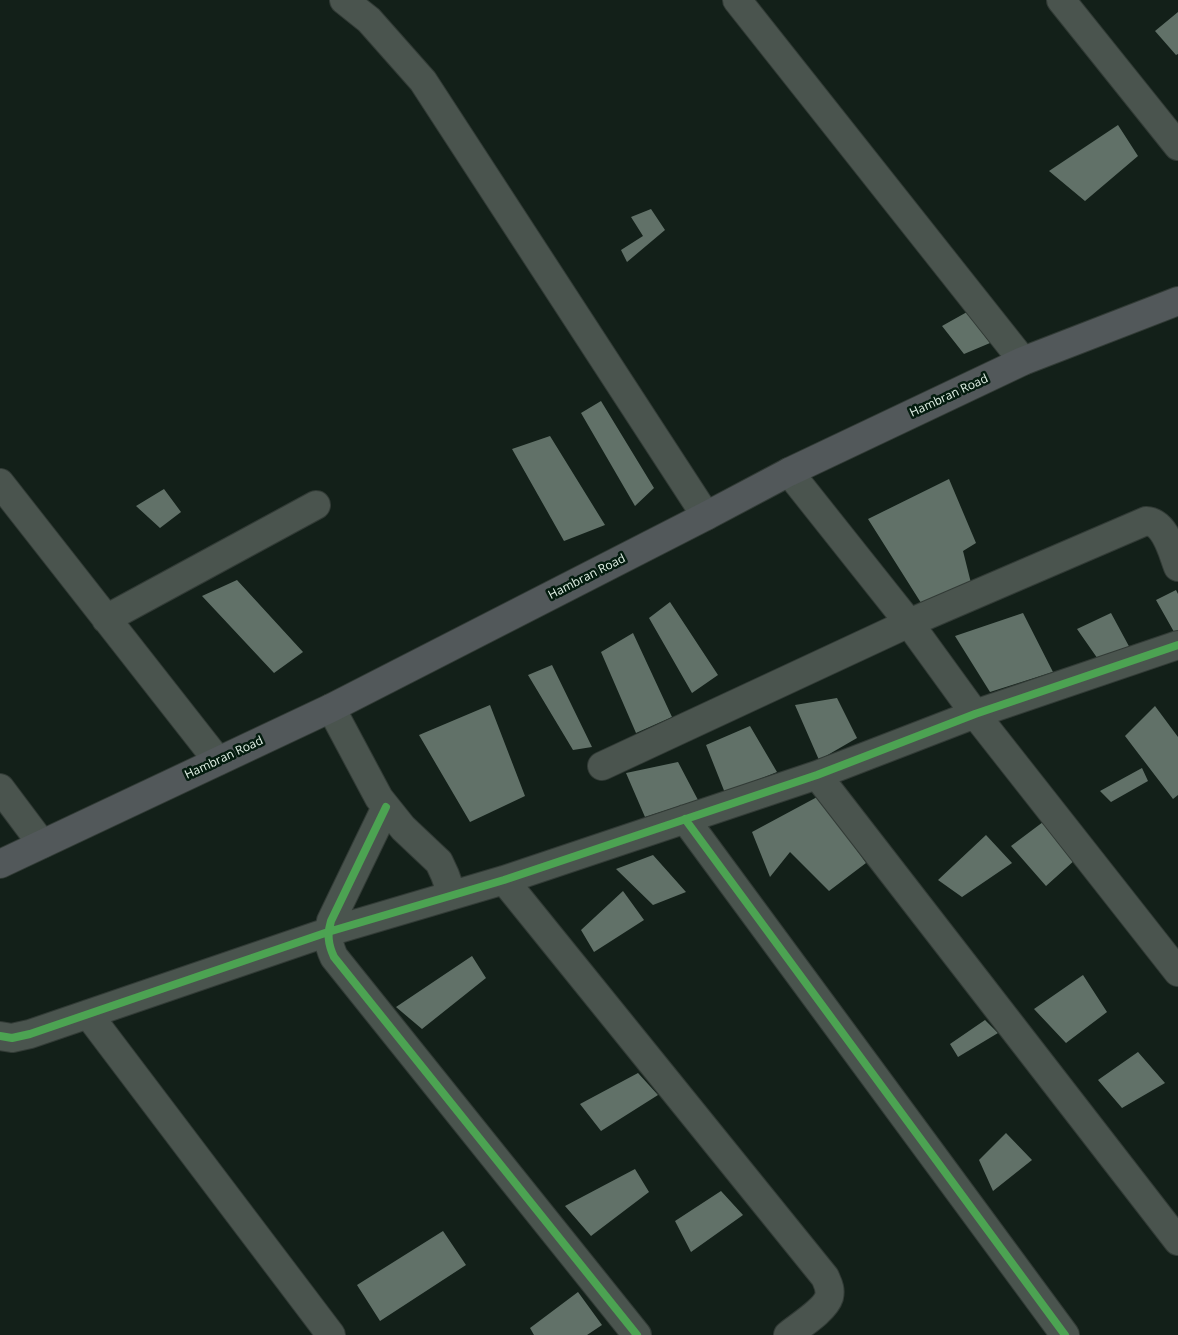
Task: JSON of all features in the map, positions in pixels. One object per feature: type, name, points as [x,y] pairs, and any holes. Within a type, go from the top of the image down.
[{"type":"main road","name":"Hambran Road","points":[[0,864],[331,708],[789,472],[1023,361],[1178,301]]},
{"type":"street","points":[[344,0],[369,20],[424,81],[706,516]]},
{"type":"street","points":[[737,0],[1023,361]]},
{"type":"street","points":[[1061,0],[1178,146]]},
{"type":"street","points":[[789,472],[909,623],[975,714],[1178,972]]},
{"type":"street","points":[[0,483],[218,761]]},
{"type":"street","points":[[106,618],[316,505]]},
{"type":"street","points":[[602,766],[909,623],[1146,521],[1153,522],[1160,527],[1178,567]]},
{"type":"street","points":[[0,1036],[12,1038],[30,1034],[328,932],[504,880],[817,775],[975,714],[1178,645]]},
{"type":"street","points":[[331,708],[379,798],[403,828],[439,862],[452,895]]},
{"type":"street","points":[[817,775],[1178,1242]]},
{"type":"street","points":[[0,788],[42,844]]},
{"type":"street","points":[[386,807],[338,904],[328,932],[329,946],[334,957],[637,1335]]},
{"type":"street","points":[[685,819],[1065,1335]]},
{"type":"street","points":[[504,880],[825,1278],[829,1286],[829,1298],[822,1307],[788,1335]]},
{"type":"street","points":[[88,1014],[332,1335]]},
{"type":"building","points":[[1178,12],[1178,54],[1176,55],[1155,31]]},
{"type":"building","points":[[1118,125],[1138,156],[1085,201],[1049,171]]},
{"type":"building","points":[[651,209],[665,230],[627,262],[621,250],[643,236],[631,217]]},
{"type":"building","points":[[967,312],[990,343],[964,354],[942,326]]},
{"type":"building","points":[[601,401],[654,488],[635,506],[581,413]]},
{"type":"building","points":[[550,436],[605,525],[564,541],[512,449]]},
{"type":"building","points":[[949,479],[976,543],[963,551],[971,583],[923,606],[868,519]]},
{"type":"building","points":[[164,489],[181,512],[160,528],[136,506]]},
{"type":"building","points":[[237,580],[303,652],[274,673],[202,596]]},
{"type":"building","points":[[1176,590],[1178,594],[1178,639],[1156,600]]},
{"type":"building","points":[[670,602],[718,675],[692,693],[649,618]]},
{"type":"building","points":[[1023,613],[1053,672],[990,692],[955,636]]},
{"type":"building","points":[[1111,613],[1131,650],[1100,662],[1077,629]]},
{"type":"building","points":[[633,633],[672,717],[636,733],[601,652]]},
{"type":"building","points":[[552,665],[592,747],[573,750],[528,675]]},
{"type":"building","points":[[837,698],[857,738],[819,760],[795,705]]},
{"type":"building","points":[[490,705],[525,796],[470,822],[419,735]]},
{"type":"building","points":[[1155,706],[1178,737],[1178,795],[1173,799],[1125,736]]},
{"type":"building","points":[[750,726],[777,772],[725,793],[706,745]]},
{"type":"building","points":[[678,762],[698,800],[645,817],[626,773]]},
{"type":"building","points":[[1142,768],[1148,781],[1111,802],[1100,791]]},
{"type":"building","points":[[819,796],[866,863],[829,891],[790,852],[770,877],[752,832]]},
{"type":"building","points":[[1043,822],[1076,859],[1046,886],[1011,846]]},
{"type":"building","points":[[986,835],[1012,863],[962,897],[938,880]]},
{"type":"building","points":[[653,855],[686,892],[653,905],[616,869]]},
{"type":"building","points":[[623,891],[644,920],[594,952],[581,930]]},
{"type":"building","points":[[472,956],[486,978],[422,1029],[396,1007]]},
{"type":"building","points":[[1083,975],[1107,1012],[1066,1043],[1034,1009]]},
{"type":"building","points":[[985,1020],[998,1033],[958,1057],[950,1044]]},
{"type":"building","points":[[1138,1052],[1165,1083],[1122,1108],[1098,1080]]},
{"type":"building","points":[[638,1073],[658,1095],[601,1131],[580,1104]]},
{"type":"building","points":[[1006,1133],[1032,1160],[993,1191],[979,1160]]},
{"type":"building","points":[[635,1169],[649,1192],[591,1236],[565,1206]]},
{"type":"building","points":[[721,1191],[743,1215],[691,1252],[675,1221]]},
{"type":"building","points":[[443,1231],[466,1265],[380,1321],[357,1285]]},
{"type":"building","points":[[578,1292],[602,1325],[587,1335],[534,1335],[530,1328]]},
{"type":"cycle path","points":[[0,1036],[12,1038],[30,1034],[328,932],[504,880],[817,775],[975,714],[1178,645]]},
{"type":"cycle path","points":[[386,807],[331,921],[329,939],[334,957],[637,1335]]},
{"type":"cycle path","points":[[685,819],[1065,1335]]}]
